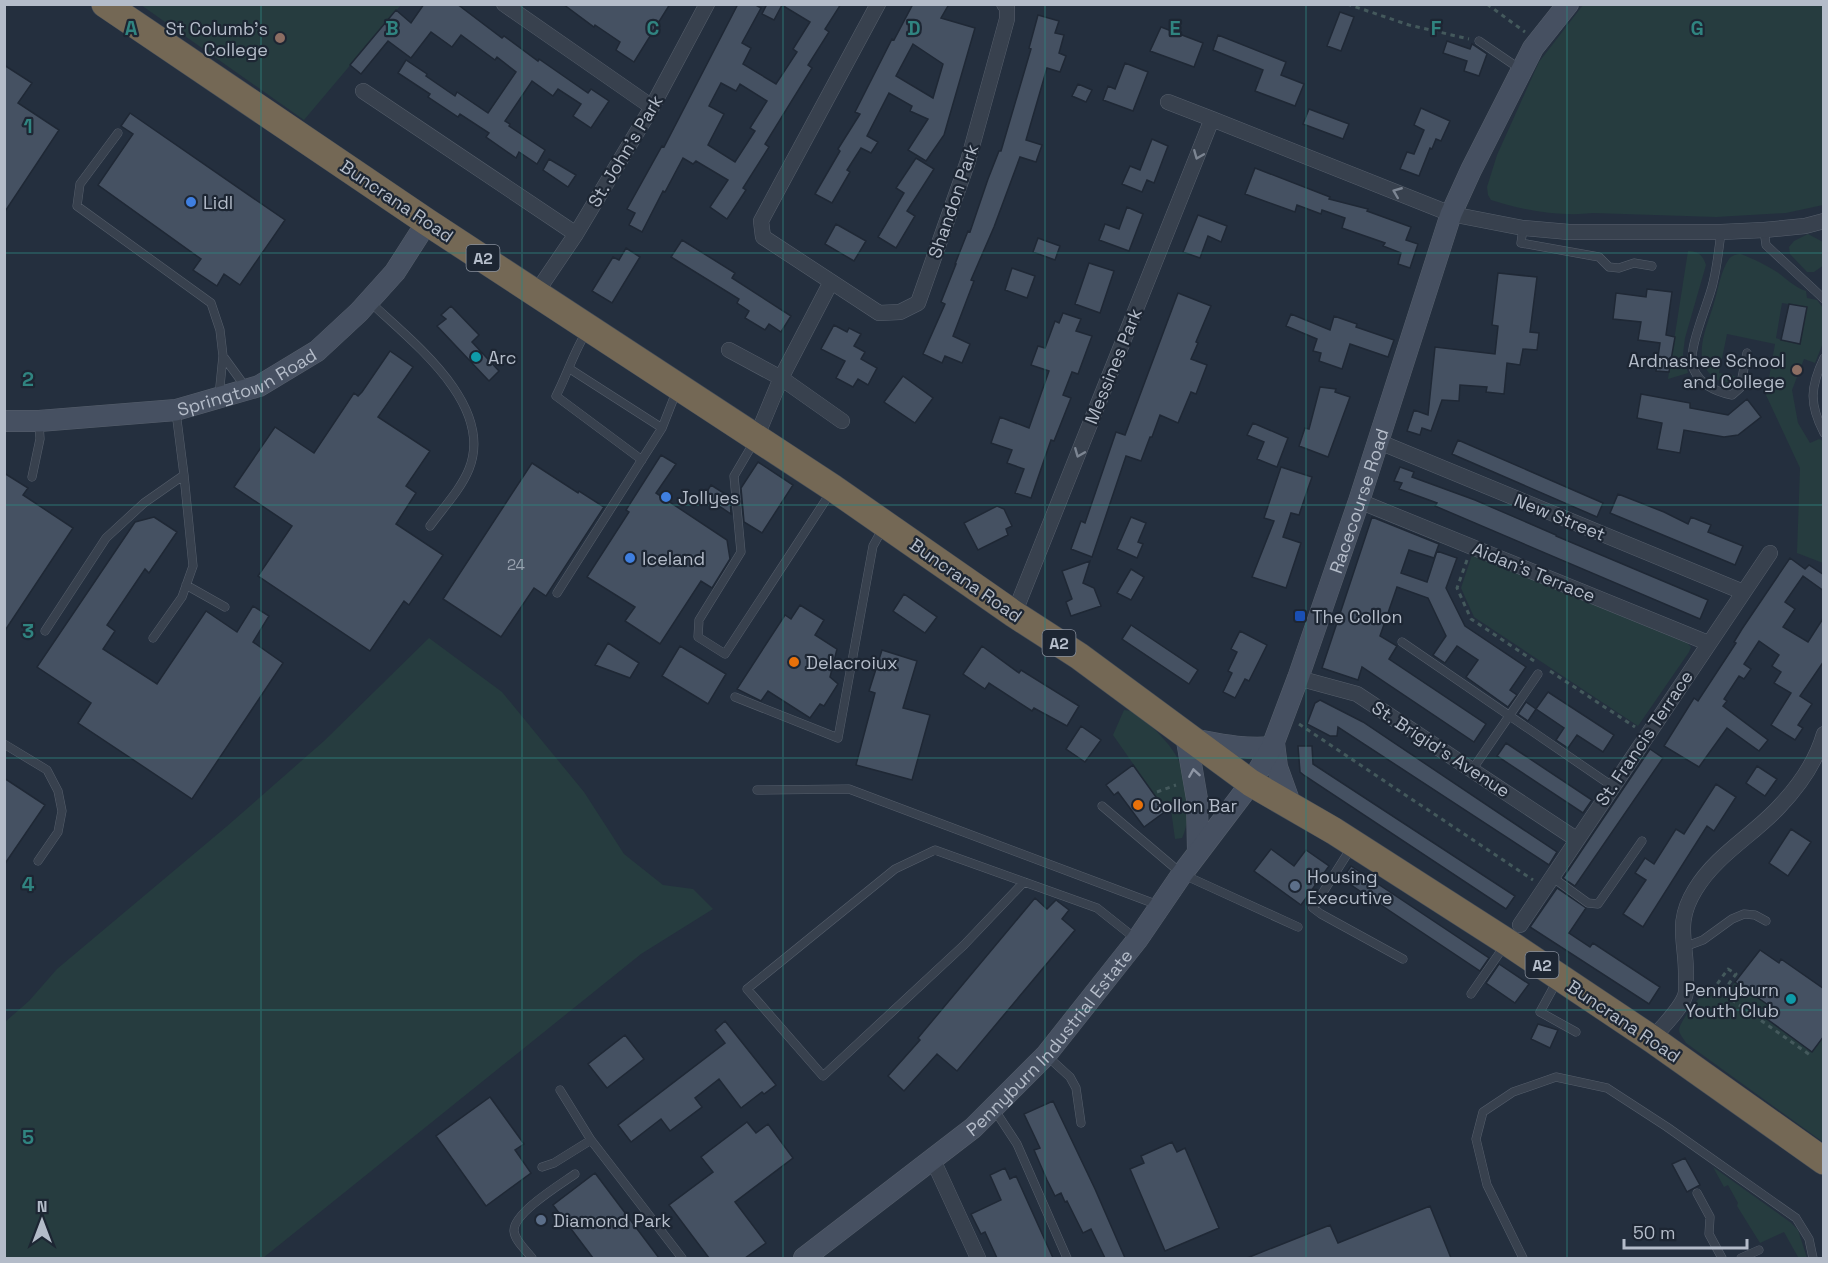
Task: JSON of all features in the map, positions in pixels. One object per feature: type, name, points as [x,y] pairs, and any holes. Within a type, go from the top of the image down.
[{"type":"highway","name":"Buncrana Road","points":[[105,4],[427,222],[833,488],[1014,614],[1079,656],[1251,783],[1513,933],[1560,977],[1824,1161]]},
{"type":"street","points":[[504,4],[652,107]]},
{"type":"street","name":"St. John's Park","points":[[536,292],[576,234],[652,107],[707,4]]},
{"type":"street","name":"Shandon Park","points":[[878,4],[761,221],[763,237],[879,313],[900,312],[918,303],[968,161],[1007,19],[1007,8],[1004,4]]},
{"type":"street","name":"Racecourse Road","points":[[1251,783],[1273,745],[1298,678],[1359,501],[1451,214],[1533,48],[1561,7]]},
{"type":"street","points":[[363,91],[576,234]]},
{"type":"street","points":[[1168,102],[1451,214],[1523,228],[1569,232],[1721,232],[1805,226],[1824,221]]},
{"type":"street","name":"Messines Park","points":[[1014,614],[1212,119]]},
{"type":"street","name":"Springtown Road","points":[[4,421],[39,421],[176,410],[259,386],[317,351],[395,272],[427,222]]},
{"type":"street","points":[[756,438],[781,378],[831,282]]},
{"type":"street","points":[[729,350],[781,378],[842,421]]},
{"type":"street","name":"New Street","points":[[1377,441],[1743,592]]},
{"type":"street","name":"Aidan's Terrace","points":[[1359,501],[1708,643]]},
{"type":"street","name":"St. Francis Terrace","points":[[1513,933],[1770,553]]},
{"type":"street","name":"St. Brigid's Avenue","points":[[1298,678],[1357,694],[1576,839]]},
{"type":"street","points":[[1652,1039],[1686,995],[1682,927],[1686,906],[1697,887],[1718,860],[1779,808],[1821,751],[1824,734]]},
{"type":"street","points":[[1198,852],[1197,799],[1189,737],[1256,749],[1273,745],[1291,806]]},
{"type":"street","name":"Pennyburn Industrial Estate","points":[[804,1258],[974,1128],[1046,1055],[1137,940],[1182,874],[1251,783]]},
{"type":"street","points":[[933,1160],[978,1258]]},
{"type":"lane","points":[[1479,41],[1522,70]]},
{"type":"lane","points":[[118,133],[80,184],[77,206],[211,303],[220,330],[223,356],[219,397]]},
{"type":"lane","points":[[1523,228],[1521,243],[1599,257],[1609,267],[1619,268],[1634,263],[1652,266]]},
{"type":"lane","points":[[1764,230],[1766,245],[1824,299]]},
{"type":"lane","points":[[1721,232],[1713,286],[1693,351],[1693,368],[1703,381],[1718,392],[1732,395],[1740,388],[1747,353]]},
{"type":"lane","points":[[368,301],[431,359],[462,401],[474,433],[474,453],[469,470],[430,526]]},
{"type":"lane","points":[[590,327],[579,343],[570,369],[556,396],[642,460]]},
{"type":"lane","points":[[223,356],[247,389]]},
{"type":"lane","points":[[1824,358],[1814,379],[1812,401],[1816,419],[1824,433]]},
{"type":"lane","points":[[570,369],[662,428]]},
{"type":"lane","points":[[557,593],[662,428],[679,386]]},
{"type":"lane","points":[[153,638],[182,597],[193,566],[176,410]]},
{"type":"lane","points":[[32,477],[40,439],[39,421]]},
{"type":"lane","points":[[756,438],[734,476],[741,552],[699,620],[698,637],[725,654],[833,488]]},
{"type":"lane","points":[[45,631],[106,538],[144,503],[184,474]]},
{"type":"lane","points":[[735,697],[838,738],[873,546],[885,524]]},
{"type":"lane","points":[[186,585],[225,607]]},
{"type":"lane","points":[[1402,642],[1612,786]]},
{"type":"lane","points":[[1472,770],[1538,674]]},
{"type":"lane","points":[[4,744],[47,770],[58,791],[62,811],[58,832],[38,861]]},
{"type":"lane","points":[[758,790],[849,789],[1160,906]]},
{"type":"lane","points":[[1102,806],[1182,874],[1298,927]]},
{"type":"lane","points":[[1548,882],[1588,903],[1598,904],[1642,841]]},
{"type":"lane","points":[[1354,844],[1313,908],[1402,959]]},
{"type":"lane","points":[[1024,882],[964,945],[823,1076],[747,989],[895,869],[935,850],[1097,908],[1137,940]]},
{"type":"lane","points":[[1684,947],[1703,940],[1732,919],[1744,914],[1755,915],[1766,921]]},
{"type":"lane","points":[[1471,994],[1513,933]]},
{"type":"lane","points":[[1560,977],[1540,1012],[1576,1032]]},
{"type":"lane","points":[[1046,1055],[1070,1077],[1076,1088],[1081,1123]]},
{"type":"lane","points":[[1523,1258],[1487,1185],[1476,1139],[1483,1112],[1513,1092],[1556,1077],[1607,1088],[1667,1126],[1796,1218],[1809,1239],[1813,1258]]},
{"type":"lane","points":[[560,1089],[591,1140],[682,1258]]},
{"type":"lane","points":[[994,1108],[1017,1144],[1067,1258]]},
{"type":"lane","points":[[542,1167],[591,1140]]},
{"type":"lane","points":[[532,1258],[516,1238],[514,1226],[517,1220],[575,1174]]},
{"type":"lane","points":[[1697,1193],[1710,1217],[1709,1234],[1722,1258]]},
{"type":"lane","points":[[1741,1258],[1759,1250]]},
{"type":"path","points":[[1347,4],[1408,25],[1479,41]]},
{"type":"path","points":[[1488,4],[1528,34]]},
{"type":"path","points":[[1472,547],[1457,588],[1471,619],[1538,663]]},
{"type":"path","points":[[1547,669],[1647,734]]},
{"type":"path","points":[[1283,718],[1303,726],[1548,882]]},
{"type":"path","points":[[1686,995],[1700,988],[1715,987],[1728,969],[1736,974],[1722,993],[1810,1056]]},
{"type":"green space","name":"St Columb's College","points":[[141,5],[401,5],[304,120]]},
{"type":"green space","points":[[1583,5],[1823,5],[1823,205],[1786,213],[1716,217],[1554,213],[1528,210],[1491,200],[1487,187],[1497,155],[1539,62]]},
{"type":"green space","points":[[1808,234],[1823,242],[1824,265],[1814,272],[1807,272],[1790,254],[1789,247],[1794,241]]},
{"type":"green space","points":[[1688,251],[1700,254],[1706,265],[1685,338],[1683,354],[1688,373],[1668,379]]},
{"type":"green space","points":[[1741,254],[1777,272],[1806,291],[1807,298],[1817,300],[1823,308],[1823,343],[1815,363],[1804,359],[1792,390],[1798,423],[1810,443],[1819,439],[1823,441],[1823,563],[1797,553],[1800,468],[1766,395],[1775,344],[1727,334],[1719,373],[1735,376],[1730,382],[1712,376],[1702,358],[1703,340],[1722,274],[1729,259]],"holes":[[[1782,303],[1807,307],[1781,340],[1776,338]]]},
{"type":"green space","points":[[1472,555],[1687,643],[1691,647],[1638,726],[1474,617],[1461,588]]},
{"type":"green space","points":[[429,638],[502,692],[584,792],[624,854],[663,885],[693,889],[713,909],[641,954],[263,1258],[5,1258],[5,1022],[29,1001],[57,969],[324,741]]},
{"type":"green space","points":[[1124,710],[1136,713],[1145,720],[1167,743],[1178,760],[1185,778],[1187,802],[1186,825],[1182,838],[1175,839],[1170,802],[1161,804],[1113,735]]},
{"type":"green space","points":[[1735,982],[1774,1009],[1767,1019],[1812,1051],[1823,1036],[1823,1142],[1686,1043],[1681,1035],[1679,1030],[1682,1021],[1704,994],[1716,993],[1724,998]]},
{"type":"green space","points":[[1713,1167],[1790,1222],[1798,1230],[1807,1258],[1795,1258],[1798,1257],[1784,1232],[1760,1243],[1737,1206],[1738,1203],[1728,1185],[1724,1187]]},
{"type":"building","points":[[424,4],[457,4],[502,38],[504,36],[588,93],[591,89],[609,101],[591,128],[573,116],[581,104],[558,89],[553,96],[532,81],[505,121],[545,150],[537,164],[519,152],[516,158],[486,137],[489,133],[460,114],[458,117],[428,97],[430,94],[398,73],[406,60],[455,96],[457,92],[488,113],[516,72],[497,57],[495,60],[461,35],[452,47],[431,32],[411,58],[388,41],[361,74],[350,65],[396,10],[411,23]]},
{"type":"building","points":[[563,4],[670,4],[634,62],[616,50],[620,42],[595,25],[594,27]]},
{"type":"building","points":[[738,4],[754,4],[761,8],[742,43],[751,48],[743,64],[776,84],[797,52],[793,49],[810,22],[782,5],[774,20],[762,14],[767,4],[841,4],[825,29],[829,32],[808,65],[812,68],[765,144],[769,147],[727,219],[710,207],[728,180],[696,161],[693,164],[683,158],[642,232],[629,225],[635,213],[627,209],[662,146],[664,147]],"holes":[[[721,83],[736,91],[740,84],[767,101],[750,128],[755,131],[735,162],[708,145],[724,114],[709,106]]]},
{"type":"building","points":[[913,4],[949,4],[941,18],[975,28],[944,135],[926,161],[908,150],[928,119],[910,111],[912,106],[889,93],[867,136],[878,142],[871,153],[861,148],[847,170],[850,172],[832,203],[815,194],[840,151],[838,149],[860,114],[855,112],[892,39],[894,40]],"holes":[[[913,44],[943,64],[933,98],[896,76]]]},
{"type":"building","points":[[1340,12],[1354,17],[1341,51],[1327,46]]},
{"type":"building","points":[[1038,15],[1059,21],[1055,33],[1064,35],[1059,53],[1066,56],[1060,72],[1047,68],[1026,140],[1042,145],[1036,162],[1020,157],[971,280],[974,281],[953,336],[970,344],[962,363],[945,356],[942,363],[923,354],[945,304],[941,302],[968,231],[970,232],[999,151],[1001,151],[1031,49],[1029,48]]},
{"type":"building","points":[[1161,27],[1203,43],[1194,67],[1150,51]]},
{"type":"building","points":[[1218,35],[1286,62],[1281,75],[1304,84],[1295,106],[1255,91],[1263,70],[1213,50]]},
{"type":"building","points":[[1447,41],[1470,49],[1472,44],[1487,54],[1479,76],[1464,71],[1467,61],[1443,53]]},
{"type":"building","points":[[1125,63],[1148,72],[1133,111],[1103,100],[1108,86],[1115,89]]},
{"type":"building","points":[[4,65],[32,83],[18,103],[59,130],[4,213]]},
{"type":"building","points":[[1078,84],[1092,90],[1086,102],[1072,96]]},
{"type":"building","points":[[1421,108],[1450,121],[1441,141],[1436,139],[1432,149],[1430,148],[1419,176],[1400,169],[1407,152],[1414,154],[1424,130],[1414,125]]},
{"type":"building","points":[[1309,109],[1349,124],[1343,139],[1303,124]]},
{"type":"building","name":"Lidl","points":[[130,113],[285,220],[240,285],[224,274],[217,286],[193,270],[201,259],[98,185],[133,134],[121,126]]},
{"type":"building","points":[[1152,139],[1168,146],[1154,183],[1147,180],[1142,192],[1122,184],[1130,166],[1140,170]]},
{"type":"building","points":[[916,158],[934,169],[907,211],[915,216],[896,248],[878,237],[904,193],[896,188]]},
{"type":"building","points":[[549,159],[576,175],[568,187],[543,170]]},
{"type":"building","points":[[1255,168],[1330,197],[1329,199],[1368,209],[1367,211],[1411,227],[1406,240],[1418,244],[1410,268],[1398,264],[1401,253],[1383,246],[1385,243],[1342,228],[1345,218],[1322,210],[1321,214],[1297,205],[1295,212],[1245,194]]},
{"type":"building","points":[[1127,207],[1143,214],[1129,251],[1099,240],[1105,224],[1119,229]]},
{"type":"building","points":[[1198,215],[1227,226],[1221,242],[1208,236],[1200,258],[1183,252]]},
{"type":"building","points":[[836,224],[866,241],[854,261],[825,244]]},
{"type":"building","points":[[1038,238],[1060,246],[1055,260],[1033,252]]},
{"type":"building","points":[[682,240],[735,273],[732,278],[791,316],[781,332],[769,324],[765,330],[745,318],[749,311],[737,303],[739,299],[671,257]]},
{"type":"building","points":[[626,248],[640,257],[612,303],[592,291],[613,257],[619,260]]},
{"type":"building","points":[[1089,263],[1114,271],[1100,313],[1075,304]]},
{"type":"building","points":[[1012,268],[1035,276],[1027,298],[1005,290]]},
{"type":"building","points":[[1498,273],[1537,277],[1530,332],[1539,333],[1537,350],[1523,349],[1520,365],[1507,363],[1504,394],[1486,392],[1487,387],[1460,385],[1459,401],[1442,400],[1431,431],[1422,428],[1420,435],[1407,431],[1414,410],[1428,415],[1435,347],[1495,354],[1498,326],[1492,325]]},
{"type":"building","points":[[1647,289],[1672,292],[1666,335],[1675,337],[1669,372],[1656,371],[1660,343],[1638,340],[1641,322],[1613,319],[1616,293],[1646,297]]},
{"type":"building","points":[[1178,293],[1211,306],[1191,359],[1207,365],[1196,394],[1191,392],[1178,423],[1160,415],[1141,461],[1126,456],[1092,557],[1071,549],[1081,521],[1085,523],[1116,432],[1125,435]]},
{"type":"building","points":[[1789,304],[1807,307],[1800,344],[1781,340]]},
{"type":"building","name":"Arc","points":[[451,306],[479,335],[472,342],[499,371],[489,381],[437,326],[446,319],[441,315]]},
{"type":"building","points":[[1063,313],[1081,319],[1076,331],[1092,336],[1078,374],[1072,372],[1063,395],[1071,398],[1054,441],[1051,440],[1031,498],[1015,493],[1024,469],[1007,463],[1012,450],[991,443],[1000,417],[1029,428],[1049,371],[1031,365],[1038,346],[1045,348],[1055,321],[1059,323]]},
{"type":"building","points":[[1291,314],[1330,330],[1334,316],[1357,324],[1356,327],[1394,340],[1388,357],[1350,344],[1342,369],[1319,361],[1321,353],[1313,351],[1317,339],[1286,326]]},
{"type":"building","points":[[834,325],[847,332],[849,328],[861,334],[854,346],[865,352],[861,359],[877,368],[868,385],[858,379],[853,387],[836,378],[845,361],[821,349]]},
{"type":"building","points":[[390,351],[413,367],[378,417],[430,451],[406,486],[416,493],[396,524],[443,555],[409,605],[404,601],[370,651],[258,576],[292,526],[234,487],[275,427],[314,453],[354,393],[358,396],[362,392]]},
{"type":"building","points":[[903,376],[933,398],[915,423],[884,402]]},
{"type":"building","points":[[1320,387],[1336,389],[1335,392],[1350,397],[1328,457],[1299,446],[1305,428],[1309,429]]},
{"type":"building","points":[[1641,394],[1690,403],[1690,408],[1728,415],[1747,399],[1761,417],[1738,435],[1724,437],[1684,430],[1680,453],[1657,449],[1662,423],[1637,418]]},
{"type":"building","points":[[1253,423],[1288,438],[1277,467],[1257,459],[1264,442],[1247,435]]},
{"type":"building","points":[[1458,440],[1603,503],[1597,517],[1452,454]]},
{"type":"building","points":[[661,455],[676,464],[656,493],[727,540],[730,559],[712,588],[701,581],[660,644],[625,621],[635,607],[587,577],[629,512],[626,510]]},
{"type":"building","points":[[758,462],[793,485],[762,533],[744,522],[741,488]]},
{"type":"building","points":[[532,463],[604,507],[546,596],[534,588],[501,637],[443,599]]},
{"type":"building","points":[[1281,467],[1312,477],[1299,515],[1291,513],[1283,537],[1301,543],[1286,588],[1252,577],[1274,521],[1264,518]]},
{"type":"building","points":[[1400,467],[1414,472],[1412,477],[1475,500],[1708,600],[1700,619],[1435,506],[1437,503],[1399,489],[1402,483],[1394,481]]},
{"type":"building","points":[[4,473],[28,488],[23,495],[73,528],[4,632]]},
{"type":"building","points":[[711,485],[730,497],[731,514],[704,496]]},
{"type":"building","points":[[1618,494],[1688,524],[1691,517],[1711,525],[1708,532],[1743,546],[1735,565],[1610,513]]},
{"type":"building","points":[[997,506],[1004,509],[1012,526],[1006,529],[1008,535],[978,550],[964,523]]},
{"type":"building","points":[[154,517],[177,532],[149,573],[145,569],[107,625],[115,631],[103,649],[157,684],[206,611],[237,632],[253,606],[269,616],[253,642],[283,663],[192,799],[78,723],[91,703],[37,667],[135,522]]},
{"type":"building","points":[[1131,517],[1146,523],[1138,542],[1143,544],[1137,558],[1117,549]]},
{"type":"building","points":[[1372,517],[1439,544],[1434,558],[1409,550],[1401,573],[1427,582],[1437,551],[1457,558],[1446,588],[1465,626],[1526,667],[1510,690],[1517,695],[1508,707],[1466,677],[1478,660],[1457,646],[1445,663],[1433,655],[1446,636],[1428,598],[1397,587],[1380,636],[1397,646],[1389,659],[1486,724],[1474,742],[1362,667],[1358,680],[1322,668]]},
{"type":"building","points":[[1790,558],[1805,569],[1809,565],[1824,575],[1824,591],[1803,576],[1785,602],[1795,609],[1783,627],[1808,642],[1824,617],[1824,661],[1800,696],[1812,704],[1798,725],[1803,728],[1795,740],[1771,725],[1791,693],[1774,683],[1781,672],[1772,666],[1779,655],[1759,641],[1744,664],[1751,669],[1744,679],[1739,676],[1724,699],[1727,701],[1723,706],[1768,740],[1759,751],[1727,728],[1699,767],[1664,746],[1694,698],[1698,701],[1736,643],[1734,642],[1742,629]]},
{"type":"building","points":[[1090,561],[1083,583],[1094,588],[1101,606],[1071,616],[1066,602],[1072,599],[1062,571]]},
{"type":"building","points":[[1131,569],[1144,577],[1131,600],[1117,593]]},
{"type":"building","points":[[904,594],[937,617],[925,633],[893,611]]},
{"type":"building","name":"Delacroiux","points":[[800,605],[824,620],[815,635],[837,649],[830,677],[838,684],[824,706],[820,704],[810,718],[768,691],[761,701],[737,689],[785,615],[791,619]]},
{"type":"building","points":[[1131,625],[1198,670],[1189,684],[1122,639]]},
{"type":"building","points":[[1240,631],[1267,645],[1249,681],[1245,679],[1235,698],[1223,692],[1232,673],[1228,671],[1237,652],[1231,649]]},
{"type":"building","points":[[608,643],[639,663],[630,678],[595,665]]},
{"type":"building","points":[[680,646],[726,674],[708,704],[662,676]]},
{"type":"building","points":[[982,646],[1019,673],[1021,670],[1079,706],[1067,726],[1034,708],[1032,711],[989,683],[985,689],[963,674]]},
{"type":"building","points":[[882,650],[917,661],[903,708],[930,715],[912,780],[856,765],[875,693],[869,691]]},
{"type":"building","points":[[1548,692],[1614,735],[1603,752],[1577,735],[1568,748],[1556,740],[1564,728],[1536,709]]},
{"type":"building","points":[[1320,700],[1363,722],[1557,852],[1549,865],[1338,727],[1337,736],[1330,736],[1307,724],[1315,703]]},
{"type":"building","points":[[1526,702],[1536,709],[1528,721],[1518,714]]},
{"type":"building","points":[[1081,726],[1101,740],[1085,762],[1066,749]]},
{"type":"building","points":[[1506,743],[1592,800],[1583,813],[1497,756]]},
{"type":"building","points":[[1298,746],[1312,746],[1313,764],[1515,896],[1506,909],[1305,776],[1300,772]]},
{"type":"building","points":[[1650,749],[1663,758],[1575,886],[1563,878]]},
{"type":"building","points":[[1133,765],[1166,811],[1144,827],[1118,792],[1114,795],[1106,785]]},
{"type":"building","points":[[1757,766],[1777,779],[1765,796],[1746,783]]},
{"type":"building","points":[[4,778],[45,805],[4,865]]},
{"type":"building","points":[[1716,784],[1736,797],[1714,831],[1707,826],[1643,927],[1623,914],[1646,880],[1635,873],[1645,858],[1654,864],[1676,829],[1684,834]]},
{"type":"building","points":[[1791,829],[1811,842],[1788,876],[1769,863]]},
{"type":"building","name":"Housing Executive","points":[[1271,849],[1294,866],[1306,850],[1329,866],[1301,905],[1254,871]]},
{"type":"building","points":[[1351,866],[1489,958],[1480,971],[1342,879]]},
{"type":"building","points":[[1557,888],[1586,908],[1569,933],[1590,947],[1593,943],[1660,987],[1649,1004],[1530,927]]},
{"type":"building","points":[[1035,898],[1047,909],[1056,900],[1069,910],[1062,919],[1075,930],[957,1071],[937,1054],[904,1091],[888,1076]]},
{"type":"building","name":"Pennyburn Youth Club","points":[[1760,950],[1779,963],[1781,959],[1824,989],[1824,1036],[1812,1052],[1767,1019],[1774,1009],[1735,982]]},
{"type":"building","points":[[1499,964],[1529,984],[1515,1003],[1486,983]]},
{"type":"building","points":[[725,1021],[776,1085],[764,1094],[762,1092],[741,1108],[719,1079],[695,1098],[702,1107],[670,1131],[661,1119],[631,1142],[618,1125],[725,1043],[715,1030]]},
{"type":"building","points":[[1538,1024],[1558,1030],[1550,1048],[1531,1039]]},
{"type":"building","points":[[625,1035],[644,1059],[607,1088],[588,1064]]},
{"type":"building","points":[[490,1097],[524,1144],[515,1150],[531,1173],[486,1206],[436,1136]]},
{"type":"building","points":[[1053,1101],[1125,1258],[1105,1258],[1091,1229],[1083,1233],[1067,1201],[1065,1202],[1061,1193],[1055,1196],[1047,1180],[1034,1150],[1040,1148],[1024,1114]]},
{"type":"building","points":[[747,1122],[756,1133],[768,1124],[793,1158],[735,1202],[766,1243],[745,1258],[709,1258],[669,1205],[713,1172],[701,1157]]},
{"type":"building","points":[[1172,1142],[1177,1152],[1185,1148],[1219,1228],[1165,1251],[1130,1169],[1144,1163],[1141,1156]]},
{"type":"building","points":[[1685,1158],[1700,1185],[1687,1192],[1672,1164]]},
{"type":"building","points":[[1005,1168],[1010,1179],[1016,1176],[1053,1258],[997,1258],[985,1232],[981,1234],[971,1214],[1001,1200],[990,1175]]},
{"type":"building","points":[[595,1173],[659,1258],[593,1258],[553,1205]]},
{"type":"building","points":[[1430,1206],[1451,1258],[1247,1258],[1330,1225],[1338,1243]]},
{"type":"place","name":"St Columb's College","points":[[280,38]]},
{"type":"place","name":"Lidl","points":[[191,202]]},
{"type":"place","name":"Arc","points":[[476,357]]},
{"type":"place","name":"Ardnashee School and College","points":[[1797,370]]},
{"type":"place","name":"Jollyes","points":[[666,497]]},
{"type":"place","name":"Iceland","points":[[630,558]]},
{"type":"place","name":"The Collon","points":[[1300,616]]},
{"type":"place","name":"Delacroiux","points":[[794,662]]},
{"type":"place","name":"Collon Bar","points":[[1138,805]]},
{"type":"place","name":"Housing Executive","points":[[1295,886]]},
{"type":"place","name":"Pennyburn Youth Club","points":[[1791,999]]},
{"type":"place","name":"Diamond Park","points":[[541,1220]]}]
